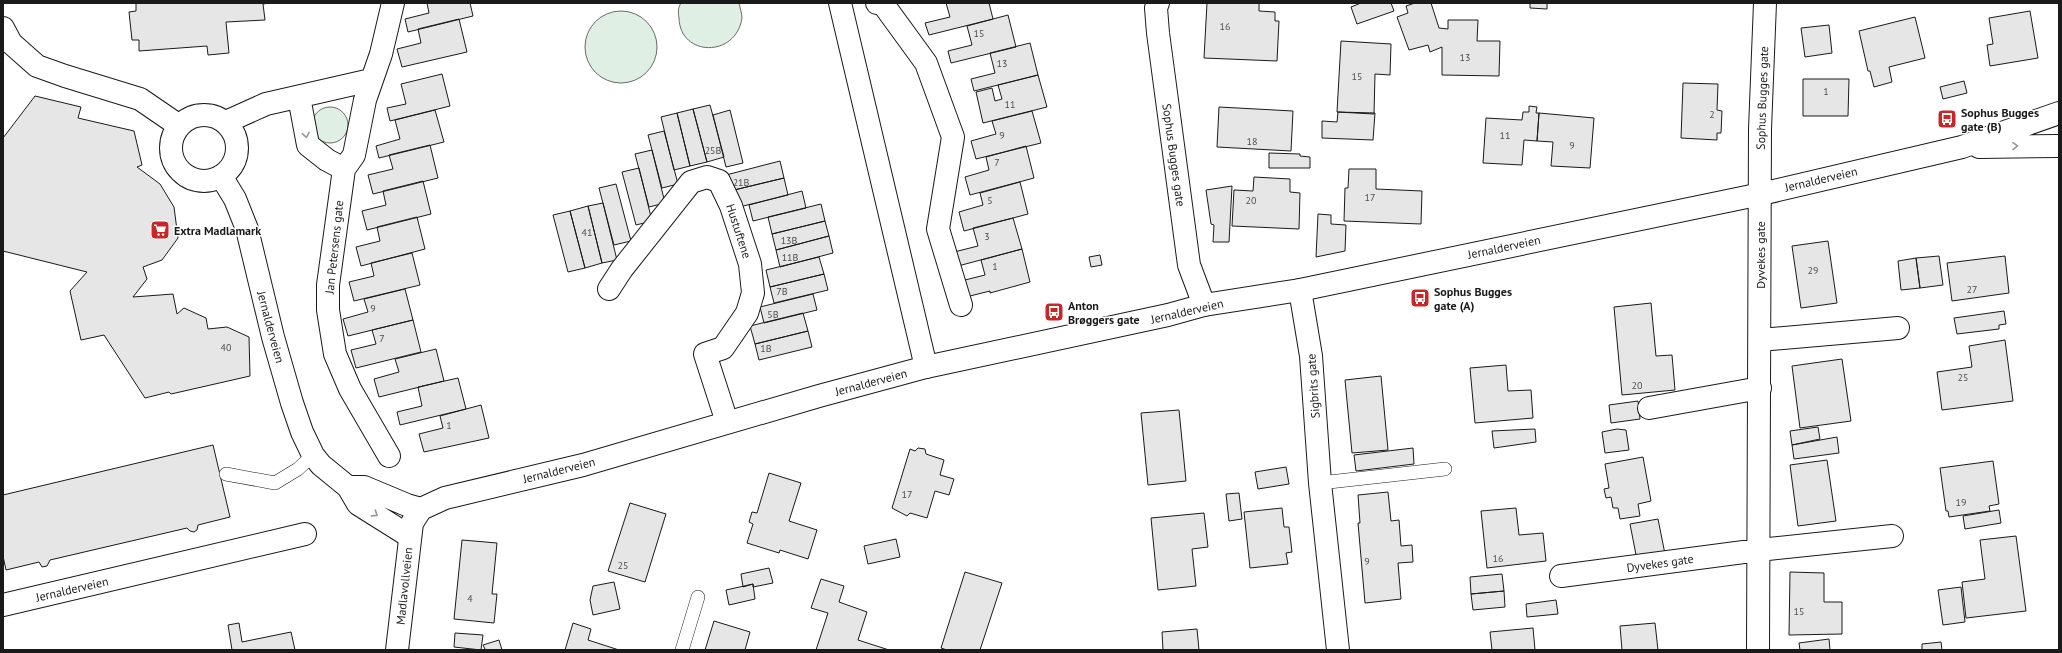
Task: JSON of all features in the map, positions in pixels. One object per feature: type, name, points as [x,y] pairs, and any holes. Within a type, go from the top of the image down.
[{"type":"street","name":"Jan Petersens gate","points":[[389,456],[350,389],[335,354],[328,310],[328,285],[344,169],[354,155],[371,80],[385,37],[393,3]]},
{"type":"street","points":[[840,3],[926,367]]},
{"type":"street","points":[[878,3],[883,4],[926,63],[953,137],[938,229],[960,305]]},
{"type":"street","name":"Sophus Bugges gate","points":[[1158,3],[1156,8],[1158,33],[1189,265],[1204,305]]},
{"type":"street","name":"Sophus Bugges gate","points":[[1760,194],[1760,129],[1765,3]]},
{"type":"street","points":[[3,28],[11,43],[37,66],[140,99],[178,125]]},
{"type":"street","points":[[226,122],[266,104],[371,80]]},
{"type":"street","points":[[299,97],[308,145],[327,160],[344,169]]},
{"type":"street","name":"Jernalderveien","points":[[221,176],[236,199],[246,229],[273,337],[290,396],[302,432],[313,454],[321,465],[348,487],[358,504],[414,523],[446,498],[583,465],[726,422],[926,367],[1168,315],[1204,305],[1300,290],[1760,194],[1962,147],[2059,113]]},
{"type":"street","points":[[201,115],[216,117],[226,122],[235,136],[237,151],[232,166],[221,176],[211,181],[200,182],[190,179],[178,169],[170,155],[170,144],[178,125],[190,117],[201,115]]},
{"type":"street","name":"Jernalderveien","points":[[1962,147],[2059,146]]},
{"type":"street","name":"Hustuftene","points":[[610,289],[622,269],[691,182],[707,177],[718,181],[731,206],[750,264],[753,293],[747,313],[723,348],[705,354],[726,422]]},
{"type":"street","name":"Dyvekes gate","points":[[1758,650],[1760,194]]},
{"type":"street","name":"Sigbrits gate","points":[[1300,290],[1311,356],[1320,483],[1338,650]]},
{"type":"street","points":[[1760,340],[1898,328]]},
{"type":"street","points":[[1650,408],[1760,388]]},
{"type":"street","points":[[348,487],[364,487],[407,505],[414,523]]},
{"type":"street","name":"Madlavollveien","points":[[397,650],[414,523]]},
{"type":"street","name":"Jernalderveien","points":[[3,605],[305,534]]},
{"type":"street","name":"Dyvekes gate","points":[[1561,576],[1759,550],[1892,536]]},
{"type":"lane","points":[[226,474],[275,483],[298,469],[313,454]]},
{"type":"lane","points":[[1320,483],[1444,469]]},
{"type":"lane","points":[[682,650],[698,597]]},
{"type":"green space","points":[[681,3],[739,3],[742,18],[738,31],[730,40],[720,46],[709,48],[698,46],[688,40],[682,31],[678,12]]},
{"type":"green space","points":[[614,11],[628,11],[635,13],[647,21],[655,33],[657,47],[655,61],[647,73],[635,81],[628,83],[614,83],[607,81],[595,73],[587,61],[585,54],[585,40],[587,33],[595,21],[607,13]]},
{"type":"green space","points":[[334,107],[343,112],[347,118],[347,132],[343,138],[334,143],[326,143],[317,138],[313,132],[312,121],[317,112],[323,108]]},
{"type":"building","points":[[136,3],[270,3],[263,4],[265,20],[226,22],[229,53],[208,55],[207,46],[139,51],[139,40],[132,40],[129,12],[136,11]]},
{"type":"building","points":[[427,3],[470,3],[473,16],[408,32],[405,19],[429,13]]},
{"type":"building","points":[[946,3],[989,3],[993,19],[929,35],[925,23],[950,17]]},
{"type":"building","points":[[1207,3],[1259,3],[1259,11],[1275,12],[1275,21],[1279,21],[1277,61],[1204,58]]},
{"type":"building","points":[[1361,3],[1391,3],[1394,11],[1357,24],[1351,7]]},
{"type":"building","points":[[1415,3],[1431,3],[1439,28],[1448,29],[1448,20],[1478,20],[1477,41],[1500,41],[1499,76],[1442,75],[1442,47],[1430,52],[1428,45],[1409,50],[1397,17],[1408,13],[1406,6]]},
{"type":"building","points":[[1530,3],[1547,3],[1547,9],[1530,8]]},
{"type":"building","points":[[2030,11],[2038,58],[1990,66],[1987,45],[1993,44],[1989,18]]},
{"type":"building","points":[[1008,15],[1016,47],[951,63],[948,51],[972,45],[967,26]]},
{"type":"building","points":[[1915,17],[1925,58],[1889,67],[1892,82],[1874,87],[1870,71],[1868,71],[1859,31]]},
{"type":"building","points":[[459,19],[467,52],[402,67],[397,49],[421,43],[418,29]]},
{"type":"building","points":[[1829,25],[1832,53],[1805,57],[1801,28]]},
{"type":"building","points":[[1341,41],[1391,44],[1390,75],[1375,74],[1374,114],[1337,112]]},
{"type":"building","points":[[1030,43],[1038,75],[974,91],[971,79],[995,73],[990,53]]},
{"type":"building","points":[[442,74],[450,106],[390,121],[387,108],[406,104],[401,84]]},
{"type":"building","points":[[1038,75],[1047,107],[983,123],[976,92],[992,88],[995,101],[1002,99],[998,85]]},
{"type":"building","points":[[1803,79],[1849,79],[1848,116],[1803,116]]},
{"type":"building","points":[[1964,81],[1967,93],[1943,99],[1940,87]]},
{"type":"building","points":[[1683,83],[1718,84],[1717,110],[1722,111],[1721,133],[1717,133],[1717,140],[1681,138]]},
{"type":"building","points":[[35,96],[81,107],[78,118],[134,131],[142,165],[137,167],[160,184],[174,207],[178,238],[162,260],[143,267],[147,279],[133,297],[173,294],[177,314],[184,308],[206,318],[208,329],[227,327],[249,337],[250,376],[171,394],[169,392],[145,398],[104,335],[81,340],[70,291],[87,272],[3,251],[3,138]]},
{"type":"building","points":[[710,105],[724,157],[707,162],[693,109]]},
{"type":"building","points":[[1529,106],[1537,107],[1536,113],[1539,113],[1537,141],[1524,140],[1522,165],[1483,163],[1486,118],[1522,120],[1523,112],[1529,112]]},
{"type":"building","points":[[1219,107],[1293,111],[1291,151],[1217,147]]},
{"type":"building","points":[[693,109],[707,162],[690,166],[677,113]]},
{"type":"building","points":[[435,110],[444,142],[379,158],[376,146],[400,139],[395,120]]},
{"type":"building","points":[[730,110],[743,163],[726,167],[713,115]]},
{"type":"building","points":[[1032,111],[1041,143],[976,159],[971,141],[996,134],[992,121]]},
{"type":"building","points":[[1338,112],[1375,113],[1373,140],[1322,138],[1322,121],[1337,122]]},
{"type":"building","points":[[677,113],[690,166],[674,170],[661,117]]},
{"type":"building","points":[[1539,113],[1594,118],[1590,168],[1551,166],[1553,142],[1537,141]]},
{"type":"building","points":[[664,131],[678,184],[662,188],[648,135]]},
{"type":"building","points":[[430,145],[438,178],[373,194],[368,175],[393,169],[389,155]]},
{"type":"building","points":[[1026,146],[1034,178],[970,195],[965,177],[989,170],[986,157]]},
{"type":"building","points":[[652,150],[665,203],[649,207],[635,154]]},
{"type":"building","points":[[1269,153],[1300,154],[1300,156],[1310,157],[1310,168],[1269,168]]},
{"type":"building","points":[[780,161],[784,178],[730,191],[726,175]]},
{"type":"building","points":[[639,168],[652,221],[636,225],[622,172]]},
{"type":"building","points":[[1349,169],[1376,169],[1376,189],[1422,191],[1421,224],[1344,221],[1345,188],[1348,188]]},
{"type":"building","points":[[1254,177],[1290,179],[1290,192],[1300,193],[1299,229],[1232,226],[1234,190],[1253,191]]},
{"type":"building","points":[[784,178],[788,195],[735,208],[730,191]]},
{"type":"building","points":[[423,181],[431,214],[367,230],[362,211],[386,205],[383,191]]},
{"type":"building","points":[[1020,182],[1028,214],[964,231],[959,212],[983,205],[980,193]]},
{"type":"building","points":[[616,184],[631,241],[614,245],[599,188]]},
{"type":"building","points":[[1232,186],[1229,242],[1213,242],[1214,225],[1211,224],[1206,190]]},
{"type":"building","points":[[802,191],[806,208],[753,221],[749,205]]},
{"type":"building","points":[[603,203],[617,260],[602,263],[588,206]]},
{"type":"building","points":[[821,204],[825,221],[772,234],[768,217]]},
{"type":"building","points":[[588,206],[602,263],[585,268],[570,211]]},
{"type":"building","points":[[570,211],[585,268],[568,272],[553,215]]},
{"type":"building","points":[[1318,214],[1331,215],[1331,224],[1346,225],[1345,251],[1316,257]]},
{"type":"building","points":[[417,217],[425,249],[361,266],[356,247],[380,241],[377,227]]},
{"type":"building","points":[[1013,218],[1022,249],[958,266],[954,252],[978,246],[973,228]]},
{"type":"building","points":[[825,221],[829,236],[776,250],[772,234]]},
{"type":"building","points":[[829,236],[833,253],[780,267],[776,250]]},
{"type":"building","points":[[1828,241],[1837,303],[1801,308],[1792,246]]},
{"type":"building","points":[[1022,249],[1030,282],[990,293],[990,291],[966,297],[961,281],[985,275],[981,260]]},
{"type":"building","points":[[412,253],[420,285],[354,301],[349,282],[374,276],[371,263]]},
{"type":"building","points":[[1100,255],[1102,265],[1091,267],[1089,257]]},
{"type":"building","points":[[1939,256],[1943,285],[1920,288],[1916,258]]},
{"type":"building","points":[[2005,256],[2009,293],[1952,301],[1947,263]]},
{"type":"building","points":[[819,257],[824,274],[770,287],[766,270]]},
{"type":"building","points":[[1916,258],[1920,288],[1901,290],[1898,261]]},
{"type":"building","points":[[824,274],[828,290],[774,303],[770,287]]},
{"type":"building","points":[[405,289],[413,320],[348,336],[343,319],[368,312],[364,299]]},
{"type":"building","points":[[813,294],[817,310],[764,323],[760,307]]},
{"type":"building","points":[[1651,303],[1656,356],[1672,355],[1675,390],[1622,395],[1614,307]]},
{"type":"building","points":[[2004,311],[2006,324],[1999,325],[1999,329],[1957,334],[1954,318]]},
{"type":"building","points":[[803,313],[808,331],[755,344],[750,326]]},
{"type":"building","points":[[413,320],[421,352],[356,368],[351,350],[376,344],[372,330]]},
{"type":"building","points":[[808,331],[812,347],[759,360],[755,344]]},
{"type":"building","points":[[2005,340],[2013,401],[1942,410],[1937,372],[1972,367],[1969,346]]},
{"type":"building","points":[[436,349],[444,381],[379,397],[374,379],[399,372],[395,359]]},
{"type":"building","points":[[1842,359],[1851,421],[1800,428],[1792,366]]},
{"type":"building","points":[[1506,365],[1508,391],[1531,390],[1533,418],[1475,423],[1470,368]]},
{"type":"building","points":[[1381,376],[1388,450],[1352,453],[1345,380]]},
{"type":"building","points":[[458,378],[466,409],[400,425],[397,412],[422,406],[418,387]]},
{"type":"building","points":[[1638,401],[1640,419],[1611,423],[1609,405]]},
{"type":"building","points":[[481,405],[489,438],[424,452],[419,434],[443,428],[440,416]]},
{"type":"building","points":[[1179,410],[1186,481],[1148,485],[1141,413]]},
{"type":"building","points":[[1818,427],[1820,439],[1792,445],[1790,431]]},
{"type":"building","points":[[1535,429],[1536,442],[1494,448],[1492,431]]},
{"type":"building","points":[[1617,429],[1626,430],[1629,450],[1605,453],[1602,432]]},
{"type":"building","points":[[1837,437],[1839,453],[1794,459],[1792,445]]},
{"type":"building","points":[[213,445],[230,517],[198,525],[197,530],[194,532],[187,528],[50,560],[47,566],[42,567],[39,562],[6,570],[3,556],[3,495]]},
{"type":"building","points":[[918,448],[925,449],[926,454],[944,460],[940,475],[954,479],[949,495],[935,491],[927,518],[910,513],[907,516],[892,508],[910,449],[915,451]]},
{"type":"building","points":[[1413,448],[1414,464],[1356,471],[1354,455]]},
{"type":"building","points":[[1643,457],[1651,501],[1638,504],[1640,516],[1620,519],[1618,508],[1613,508],[1611,497],[1606,498],[1604,489],[1609,488],[1605,464]]},
{"type":"building","points":[[1827,460],[1836,521],[1798,526],[1790,465]]},
{"type":"building","points":[[1993,461],[1999,504],[1989,506],[1990,511],[1949,517],[1948,511],[1946,511],[1940,468]]},
{"type":"building","points":[[1286,467],[1289,484],[1258,489],[1255,472]]},
{"type":"building","points":[[769,473],[801,483],[789,521],[817,530],[808,559],[780,550],[779,553],[747,543],[753,524],[749,522],[752,512],[757,513]]},
{"type":"building","points":[[1388,492],[1391,521],[1399,520],[1401,546],[1412,545],[1413,562],[1398,563],[1401,599],[1365,603],[1358,523],[1360,523],[1358,495]]},
{"type":"building","points":[[1239,493],[1242,519],[1229,521],[1226,494]]},
{"type":"building","points":[[630,503],[666,514],[645,582],[608,571]]},
{"type":"building","points":[[1282,508],[1284,527],[1289,527],[1292,552],[1286,553],[1288,564],[1250,568],[1244,512]]},
{"type":"building","points":[[1516,508],[1519,535],[1543,533],[1546,561],[1487,568],[1481,511]]},
{"type":"building","points":[[1999,510],[2001,523],[1965,529],[1963,516]]},
{"type":"building","points":[[1204,513],[1208,547],[1192,549],[1196,586],[1158,590],[1151,518]]},
{"type":"building","points":[[1658,519],[1665,554],[1637,560],[1630,524]]},
{"type":"building","points":[[2016,536],[2026,611],[1966,618],[1962,582],[1985,579],[1980,540]]},
{"type":"building","points":[[896,539],[900,557],[868,564],[864,546]]},
{"type":"building","points":[[462,540],[497,543],[492,594],[497,594],[494,623],[454,619]]},
{"type":"building","points":[[769,568],[773,583],[753,587],[753,584],[743,587],[741,574]]},
{"type":"building","points":[[965,572],[1002,583],[980,650],[947,650],[941,648]]},
{"type":"building","points":[[1790,572],[1824,573],[1824,602],[1842,602],[1842,634],[1789,635]]},
{"type":"building","points":[[1502,574],[1504,591],[1471,594],[1470,577]]},
{"type":"building","points":[[821,579],[844,586],[839,602],[867,612],[858,640],[889,650],[816,650],[828,613],[811,608]]},
{"type":"building","points":[[614,582],[620,609],[593,615],[590,600],[593,586]]},
{"type":"building","points":[[753,584],[755,599],[729,605],[726,590]]},
{"type":"building","points":[[1961,587],[1965,622],[1943,625],[1938,590]]},
{"type":"building","points":[[1504,591],[1505,607],[1473,610],[1471,594]]},
{"type":"building","points":[[1556,600],[1558,614],[1527,617],[1526,604]]},
{"type":"building","points":[[714,621],[750,632],[745,650],[705,650]]},
{"type":"building","points":[[239,623],[242,642],[291,632],[295,650],[232,650],[228,625]]},
{"type":"building","points":[[573,623],[591,629],[588,640],[619,650],[565,650]]},
{"type":"building","points":[[1655,623],[1658,650],[1622,650],[1620,626]]},
{"type":"building","points":[[1533,628],[1535,650],[1492,650],[1490,632]]},
{"type":"building","points":[[1197,629],[1199,650],[1163,650],[1162,632]]},
{"type":"building","points":[[455,633],[483,635],[481,650],[454,647]]},
{"type":"building","points":[[1829,639],[1830,650],[1800,650],[1799,643]]},
{"type":"building","points":[[499,640],[502,650],[482,650],[485,649],[483,645]]},
{"type":"building","points":[[1941,642],[1942,650],[1922,650],[1922,644]]},
{"type":"place","name":"Sophus Bugges gate (B)","points":[[1947,119]]},
{"type":"place","name":"Extra Madlamark","points":[[160,230]]},
{"type":"place","name":"Sophus Bugges gate (A)","points":[[1420,298]]},
{"type":"place","name":"Anton Brøggers gate","points":[[1054,312]]}]
